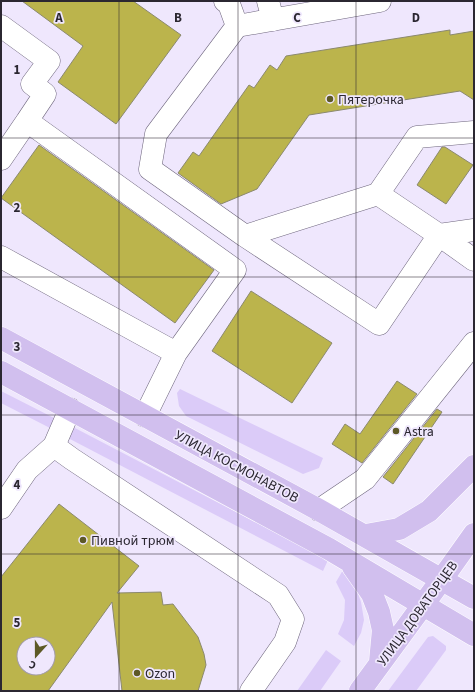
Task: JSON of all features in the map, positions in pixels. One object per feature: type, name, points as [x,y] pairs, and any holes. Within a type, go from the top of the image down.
[{"type":"main road","name":"УЛИЦА КОСМОНАВТОВ","points":[[1,338],[366,535],[473,597]]},
{"type":"main road","name":"УЛИЦА КОСМОНАВТОВ","points":[[1,372],[329,549],[474,636]]},
{"type":"main road","points":[[366,535],[399,529],[429,512],[474,466]]},
{"type":"main road","name":"УЛИЦА ДОВАТОРЦЕВ","points":[[360,691],[474,534]]},
{"type":"main road","points":[[349,561],[372,594],[380,612],[383,630],[380,664]]},
{"type":"lane","points":[[225,1],[229,4],[237,26]]},
{"type":"lane","points":[[380,1],[271,10],[237,26],[156,134],[150,169],[245,236],[379,324],[439,235],[474,230]]},
{"type":"lane","points":[[1,26],[49,61],[32,84],[45,94],[27,121],[8,135],[1,159]]},
{"type":"lane","points":[[27,121],[235,270],[176,353],[145,416]]},
{"type":"lane","points":[[245,236],[378,194],[417,138],[474,132]]},
{"type":"lane","points":[[378,194],[474,260]]},
{"type":"lane","points":[[1,257],[176,353]]},
{"type":"lane","points":[[319,510],[365,479],[474,343]]},
{"type":"lane","points":[[1,508],[27,470],[54,446],[70,409]]},
{"type":"lane","points":[[54,446],[278,595],[293,619],[285,642],[251,691]]},
{"type":"shaded area","points":[[180,389],[323,458],[319,468],[303,474],[186,416],[179,406],[177,393]]},
{"type":"shaded area","points":[[1,391],[56,419],[52,429],[1,403]]},
{"type":"shaded area","points":[[73,427],[328,560],[323,571],[68,438]]},
{"type":"shaded area","points":[[343,570],[354,582],[361,602],[364,620],[361,633],[354,646],[338,634],[344,620],[345,600],[336,582]]},
{"type":"shaded area","points":[[433,636],[446,646],[446,650],[416,691],[388,691],[428,637]]},
{"type":"shaded area","points":[[326,650],[341,661],[320,691],[297,691]]},
{"type":"building","points":[[22,1],[133,1],[181,35],[116,124],[58,82],[83,46]]},
{"type":"building","points":[[450,30],[450,35],[474,31],[474,100],[460,91],[309,115],[257,189],[221,204],[178,173],[193,152],[199,156],[249,85],[254,88],[270,65],[277,70],[286,56]]},
{"type":"building","points":[[39,145],[214,270],[175,323],[1,198]]},
{"type":"building","points":[[442,147],[445,147],[473,165],[446,204],[417,185]]},
{"type":"building","points":[[251,291],[332,343],[292,403],[212,351]]},
{"type":"building","points":[[397,381],[417,394],[362,463],[332,444],[345,424],[360,434]]},
{"type":"building","points":[[437,409],[442,412],[393,484],[383,477]]},
{"type":"building","points":[[59,504],[139,566],[117,593],[161,592],[163,605],[173,604],[198,637],[206,665],[198,691],[122,691],[112,602],[48,691],[1,691],[1,577]]},
{"type":"place","name":"Пятерочка","points":[[330,99]]},
{"type":"place","name":"Astra","points":[[396,431]]},
{"type":"place","name":"Пивной трюм","points":[[83,540]]},
{"type":"place","name":"Ozon","points":[[137,673]]}]
